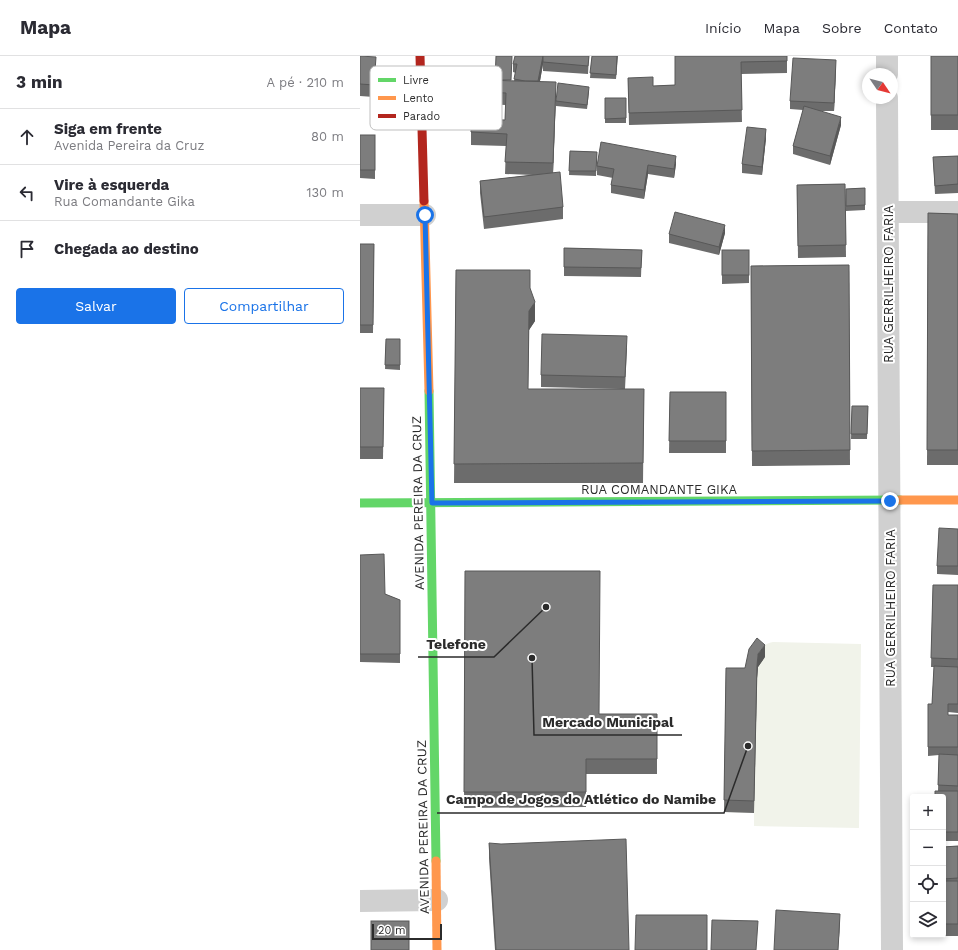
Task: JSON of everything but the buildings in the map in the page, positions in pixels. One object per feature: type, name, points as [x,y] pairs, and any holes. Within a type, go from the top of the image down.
[{"type":"street","name":"AVENIDA PEREIRA DA CRUZ","points":[[420,56],[420,66]]},
{"type":"street","points":[[887,56],[887,68]]},
{"type":"street","name":"RUA GERRILHEIRO FARIA","points":[[887,104],[892,950]]},
{"type":"street","name":"AVENIDA PEREIRA DA CRUZ","points":[[422,130],[432,503],[437,950]]},
{"type":"street","points":[[888,212],[958,212]]},
{"type":"street","points":[[360,215],[425,215]]},
{"type":"street","name":"RUA COMANDANTE GIKA","points":[[360,503],[958,500]]},
{"type":"street","points":[[360,901],[437,900]]},
{"type":"shaded area","points":[[773,642],[861,644],[859,828],[754,826],[754,813],[724,812],[726,680],[745,680],[754,656],[762,647]]},
{"type":"traffic: fast","points":[[429,391],[436,861]]},
{"type":"traffic: fast","points":[[360,503],[900,500]]},
{"type":"traffic: slow","points":[[424,201],[429,391]]},
{"type":"traffic: slow","points":[[900,500],[958,500]]},
{"type":"traffic: slow","points":[[436,861],[437,950]]},
{"type":"traffic: jam","points":[[420,56],[420,66]]},
{"type":"traffic: jam","points":[[422,130],[424,201]]},
{"type":"place","name":"Telefone","points":[[546,607]]},
{"type":"place","name":"Mercado Municipal","points":[[532,658]]},
{"type":"place","name":"Campo de Jogos do Atlético do Namibe","points":[[748,746]]},
{"type":"route","points":[[425,215],[432,503],[890,501]]}]
